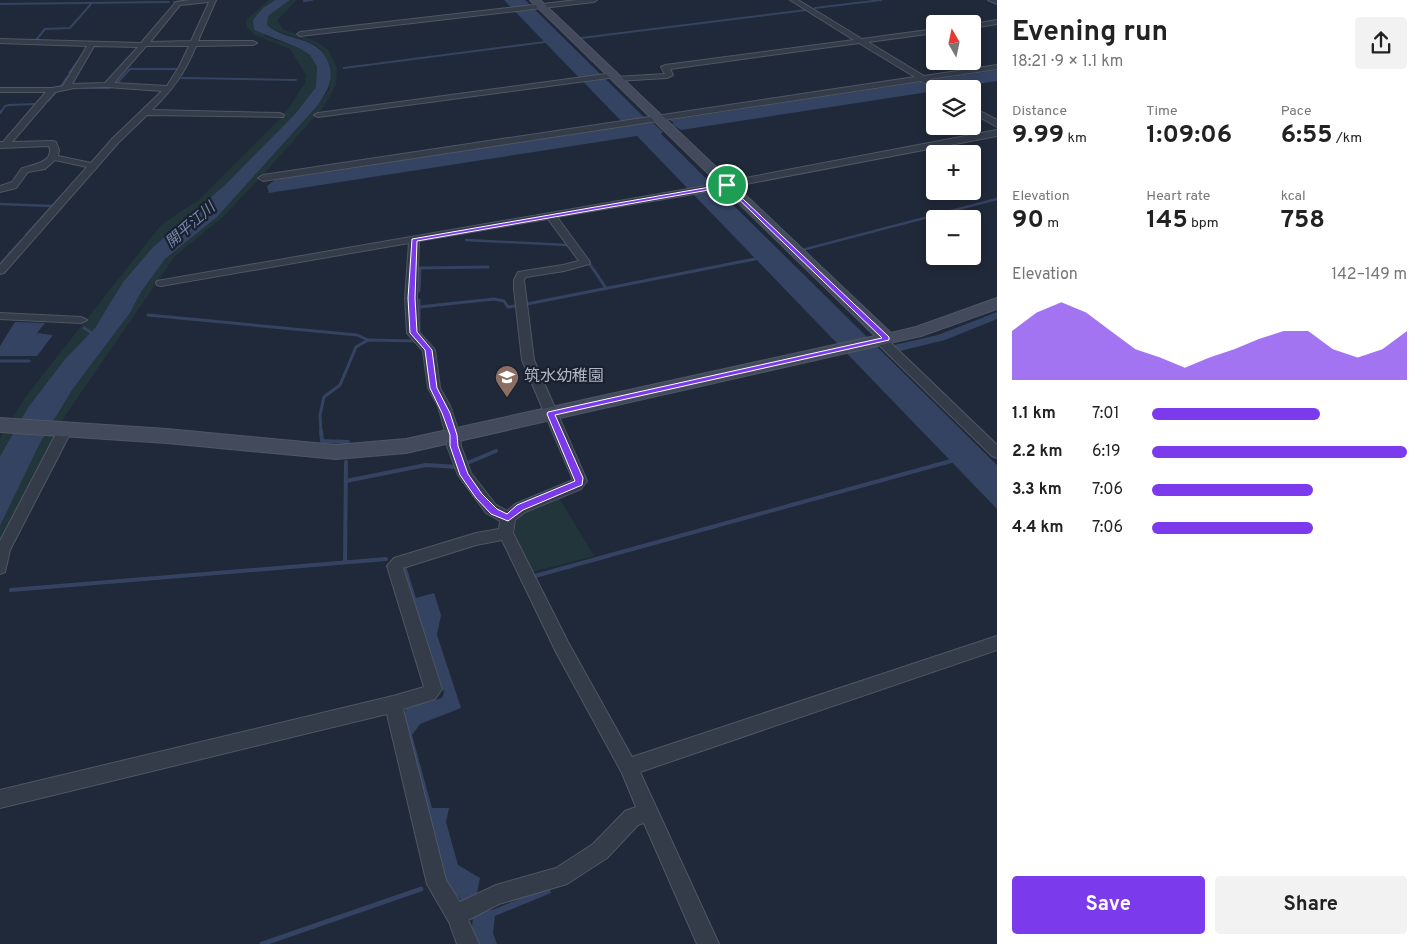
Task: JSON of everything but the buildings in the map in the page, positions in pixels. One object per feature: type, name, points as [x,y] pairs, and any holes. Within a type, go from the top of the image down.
[{"type":"street","points":[[0,271],[93,166],[168,89],[183,67],[213,0],[178,3],[121,72],[107,85]]},
{"type":"street","points":[[300,34],[515,9],[536,4],[594,0]]},
{"type":"street","points":[[793,0],[926,80]]},
{"type":"street","points":[[990,0],[997,2]]},
{"type":"street","points":[[536,4],[997,452]]},
{"type":"street","points":[[981,25],[997,22]]},
{"type":"street","points":[[318,115],[576,80],[667,76],[669,75],[666,68],[926,32]]},
{"type":"street","points":[[0,41],[143,45],[253,43]]},
{"type":"street","points":[[66,86],[92,44]]},
{"type":"street","points":[[262,178],[997,67]]},
{"type":"street","points":[[0,90],[52,90],[66,86],[107,85],[168,89]]},
{"type":"street","points":[[2,145],[52,90]]},
{"type":"street","points":[[145,112],[280,115]]},
{"type":"street","points":[[981,114],[997,124]]},
{"type":"street","points":[[161,283],[552,217],[997,133]]},
{"type":"street","points":[[0,189],[12,188],[17,184],[25,170],[42,167],[53,157],[55,150],[53,144],[50,143],[2,145]]},
{"type":"street","points":[[53,157],[93,166]]},
{"type":"street","points":[[0,799],[393,704],[429,693],[433,689],[395,569],[396,564],[476,539],[507,526],[520,508],[580,481],[526,349],[519,280],[521,275],[526,272],[564,268],[585,262],[552,217]]},
{"type":"street","points":[[414,240],[411,298],[413,330],[429,350],[434,388],[444,406],[454,435],[454,446],[464,475],[507,526],[562,647],[628,767],[708,944]]},
{"type":"street","points":[[4,425],[63,428],[336,452],[406,446],[880,340],[944,323],[997,303]]},
{"type":"street","points":[[0,316],[81,320]]},
{"type":"street","points":[[0,568],[3,550],[63,428]]},
{"type":"street","points":[[628,767],[997,643]]},
{"type":"street","points":[[393,704],[437,884],[460,913],[468,944]]},
{"type":"street","points":[[460,913],[496,895],[560,877],[600,851],[632,818],[648,812]]},
{"type":"green space","points":[[269,0],[275,0],[263,8],[264,36],[299,48],[310,55],[317,67],[316,87],[295,114],[225,185],[153,247],[123,282],[95,328],[66,358],[29,406],[0,456],[0,438],[26,396],[161,225],[201,198],[284,115],[305,83],[306,75],[290,49],[255,35],[246,26],[247,19]]},
{"type":"green space","points":[[290,0],[297,0],[277,20],[283,29],[318,42],[329,51],[337,68],[336,85],[324,106],[261,177],[223,217],[175,256],[65,416],[0,548],[0,526],[40,443],[72,390],[130,313],[141,292],[165,259],[217,217],[318,105],[330,88],[327,63],[321,50],[308,41],[273,29],[267,25],[268,16]]},
{"type":"green space","points":[[558,496],[594,556],[532,572],[515,536],[517,521],[536,505]]},
{"type":"water","name":"開平江川","points":[[275,0],[290,0],[268,16],[267,25],[283,34],[317,47],[328,62],[331,74],[329,85],[324,95],[318,105],[217,217],[165,259],[141,292],[130,313],[72,390],[40,443],[0,526],[0,456],[29,406],[66,358],[95,328],[123,282],[153,247],[225,185],[295,114],[316,87],[317,67],[310,55],[299,48],[254,30],[253,20],[263,8]]},
{"type":"water","points":[[504,0],[525,0],[648,121],[651,121],[663,132],[661,134],[997,465],[997,509],[637,136],[269,193],[267,186],[275,180],[626,126]]},
{"type":"water","points":[[997,70],[997,81],[981,84],[981,80],[931,80]]},
{"type":"water","points":[[921,82],[926,84],[926,92],[681,130],[672,124],[674,123],[670,120]]},
{"type":"water","points":[[997,312],[997,319],[945,340],[900,351],[894,345],[938,335]]},
{"type":"water","points":[[15,322],[45,323],[37,333],[53,335],[37,356],[0,356],[0,346]]},
{"type":"water","points":[[406,566],[416,598],[434,593],[441,615],[437,635],[461,708],[420,724],[412,735],[432,808],[449,808],[446,822],[458,865],[480,878],[477,893],[482,906],[492,910],[549,887],[551,893],[495,916],[493,933],[497,944],[479,944],[472,929],[473,913],[444,881],[402,716],[407,708],[442,698],[444,692],[402,569]]},
{"type":"waterway","points":[[304,1],[312,0]]},
{"type":"waterway","points":[[815,8],[881,0]]},
{"type":"waterway","points":[[174,2],[185,1]]},
{"type":"waterway","points":[[0,4],[169,2]]},
{"type":"waterway","points":[[36,40],[45,29],[70,28],[91,4]]},
{"type":"waterway","points":[[581,38],[806,10]]},
{"type":"waterway","points":[[344,68],[545,42]]},
{"type":"waterway","points":[[69,73],[78,61]]},
{"type":"waterway","points":[[115,85],[130,69],[178,69],[166,87]]},
{"type":"waterway","points":[[61,86],[68,76]]},
{"type":"waterway","points":[[182,78],[296,80]]},
{"type":"waterway","points":[[81,88],[110,88]]},
{"type":"waterway","points":[[48,101],[56,92],[62,90]]},
{"type":"waterway","points":[[1,112],[5,106],[9,105],[35,104]]},
{"type":"waterway","points":[[26,235],[66,191]]},
{"type":"waterway","points":[[802,250],[997,199]]},
{"type":"waterway","points":[[0,204],[52,206]]},
{"type":"waterway","points":[[10,253],[22,240]]},
{"type":"waterway","points":[[466,240],[567,245]]},
{"type":"waterway","points":[[0,265],[11,252]]},
{"type":"waterway","points":[[527,304],[755,259]]},
{"type":"waterway","points":[[587,260],[606,288]]},
{"type":"waterway","points":[[419,291],[420,268],[488,267]]},
{"type":"waterway","points":[[419,307],[494,299],[504,301],[508,307],[515,306]]},
{"type":"waterway","points":[[419,300],[419,307]]},
{"type":"waterway","points":[[419,307],[419,334]]},
{"type":"waterway","points":[[148,315],[357,335],[368,340]]},
{"type":"waterway","points":[[84,328],[95,335]]},
{"type":"waterway","points":[[321,432],[320,415],[324,397],[340,385],[356,347],[368,340]]},
{"type":"waterway","points":[[368,340],[415,341]]},
{"type":"waterway","points":[[0,361],[29,361]]},
{"type":"waterway","points":[[321,431],[322,441],[348,442]]},
{"type":"waterway","points":[[465,464],[496,451]]},
{"type":"waterway","points":[[535,576],[951,461]]},
{"type":"waterway","points":[[345,562],[346,462]]},
{"type":"waterway","points":[[346,481],[426,465],[458,467]]},
{"type":"waterway","points":[[11,590],[386,559]]},
{"type":"waterway","points":[[262,944],[421,889]]},
{"type":"place","name":"筑水幼稚園","points":[[507,398]]},
{"type":"route","points":[[727,185],[887,339],[551,414],[579,478],[579,483],[520,508],[508,518],[494,512],[479,496],[464,475],[453,442],[454,435],[444,406],[435,393],[429,350],[413,333],[411,298],[414,240],[727,185]]}]
